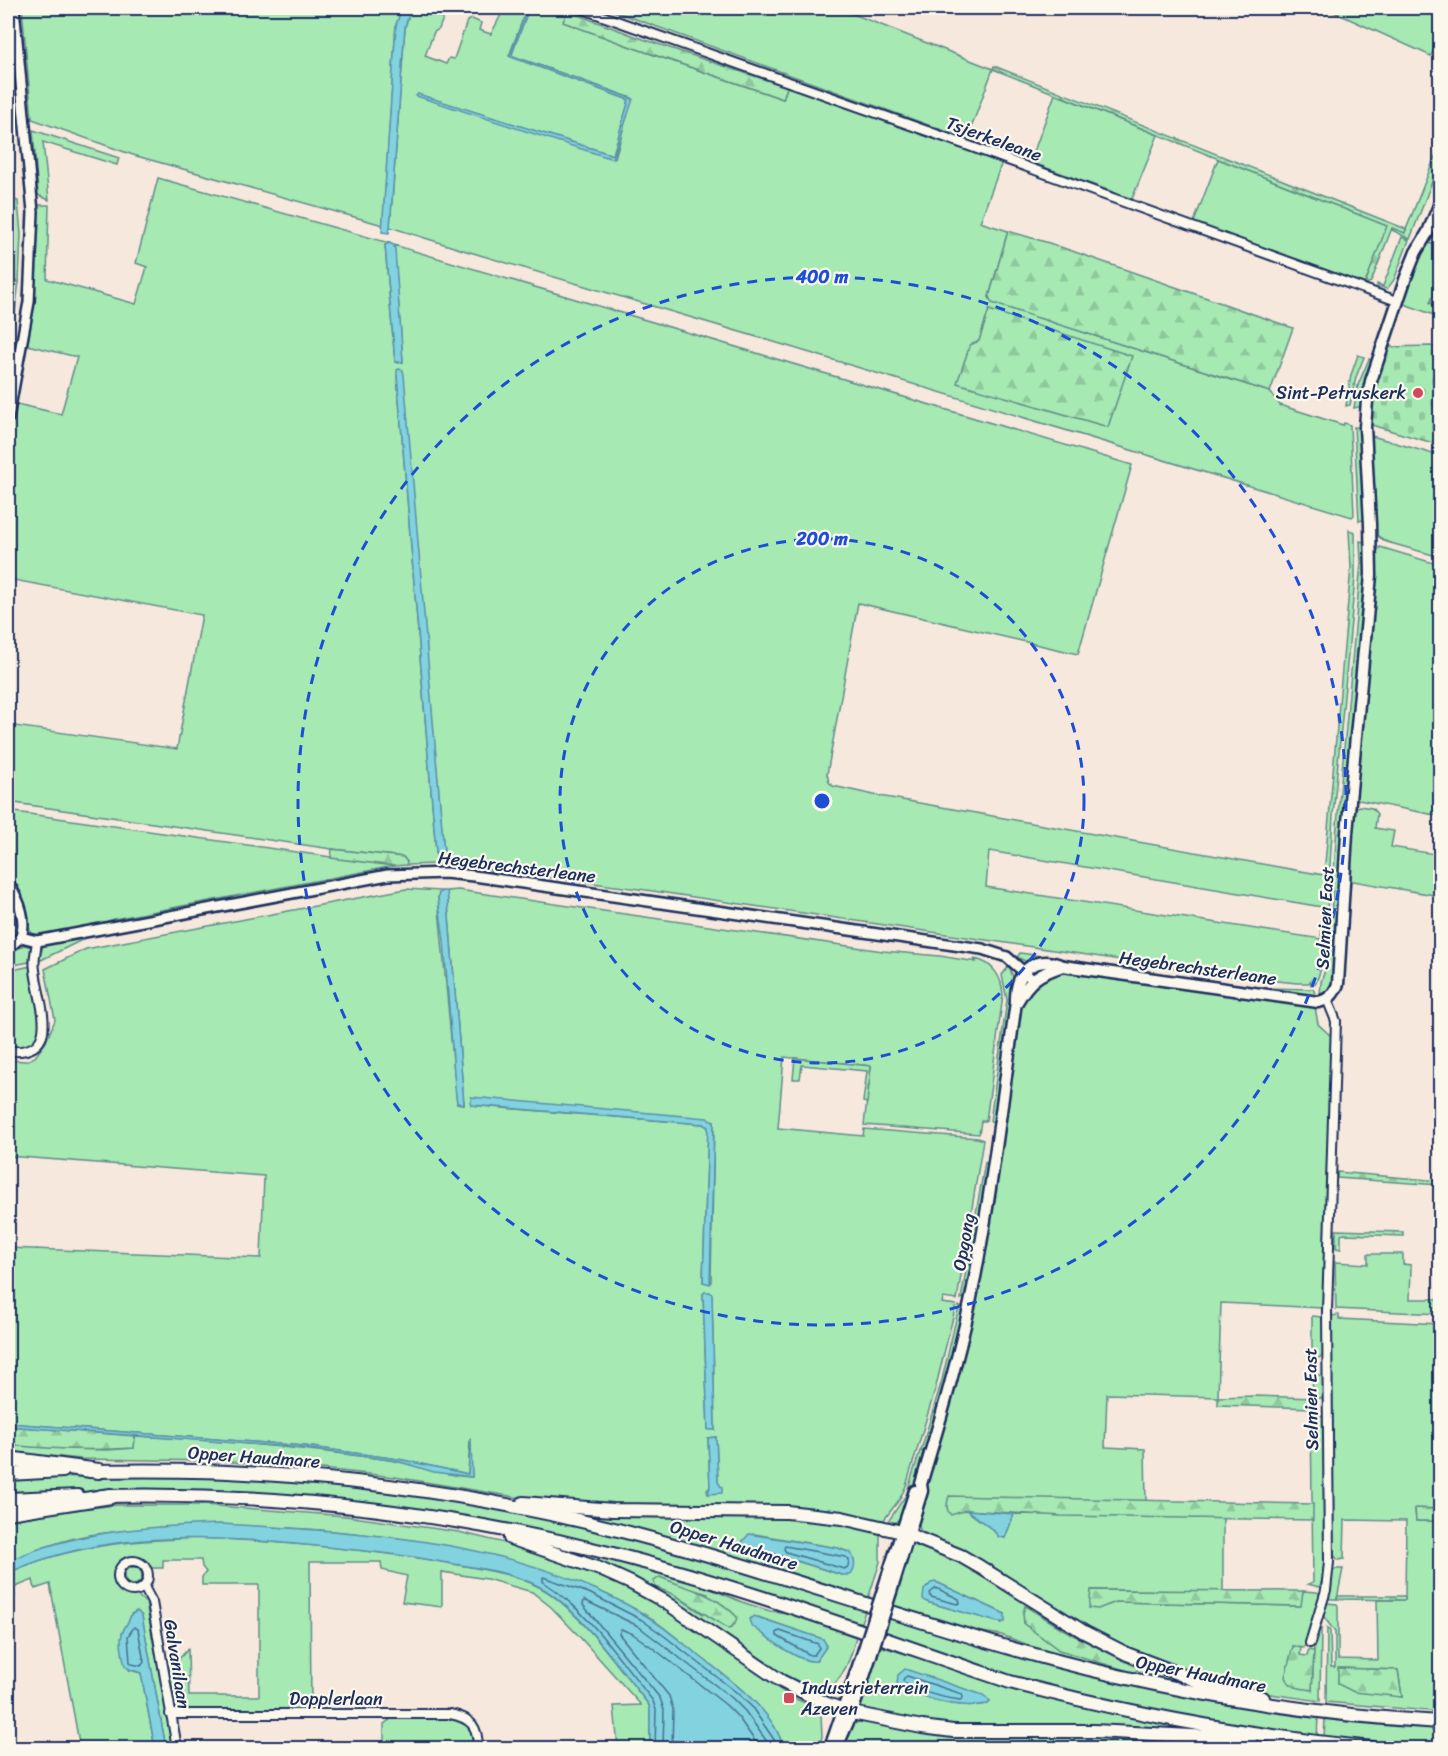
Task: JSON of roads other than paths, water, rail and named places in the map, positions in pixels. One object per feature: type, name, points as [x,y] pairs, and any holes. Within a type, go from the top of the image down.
[{"type":"highway","points":[[8,1459],[99,1471]]},
{"type":"highway","name":"Opper Haudmare","points":[[8,1474],[181,1470],[264,1474],[382,1485],[539,1508],[651,1538],[1012,1649],[1070,1664],[1212,1696],[1305,1710],[1440,1722]]},
{"type":"highway","points":[[8,1499],[111,1496],[249,1498],[410,1514],[478,1526],[535,1542],[631,1583],[664,1601],[781,1681],[848,1711],[922,1727],[954,1731],[1094,1731],[1228,1739],[1290,1740]]},
{"type":"highway","points":[[8,1512],[111,1496]]},
{"type":"highway","points":[[539,1508],[787,1512],[842,1518],[906,1534],[961,1556],[1084,1632],[1127,1654],[1198,1681],[1305,1710]]},
{"type":"highway","points":[[535,1542],[614,1554],[712,1582],[1040,1690],[1128,1711],[1290,1740],[1372,1749]]},
{"type":"main road","name":"Selmien East","points":[[1327,999],[1338,984],[1347,833],[1371,575],[1365,427],[1367,401],[1371,381],[1397,301],[1416,252],[1428,232],[1440,203]]},
{"type":"main road","name":"Hegebrechsterleane","points":[[1024,971],[1035,964],[1050,962],[1063,966],[1318,1002],[1327,999]]},
{"type":"main road","points":[[1033,980],[1044,972],[1063,966]]},
{"type":"main road","name":"Opgong","points":[[848,1711],[922,1491],[921,1484],[951,1380],[974,1280],[1017,1002],[1017,986],[1024,971]]},
{"type":"main road","name":"Opgong","points":[[1017,1002],[1033,980]]},
{"type":"main road","points":[[830,1749],[848,1711]]},
{"type":"main road","points":[[837,1749],[848,1711]]},
{"type":"street","points":[[8,418],[29,302],[33,212],[14,8]]},
{"type":"street","name":"Tsjerkeleane","points":[[580,8],[1397,301]]},
{"type":"street","name":"Hegebrechsterleane","points":[[37,942],[347,882],[401,874],[444,873],[982,949],[1007,957],[1033,980]]},
{"type":"street","points":[[8,883],[21,908],[23,924],[21,936],[8,948]]},
{"type":"street","points":[[8,1051],[21,1052],[31,1049],[40,1040],[44,1031],[34,968],[37,942],[21,936]]},
{"type":"street","name":"Selmien East","points":[[1310,1643],[1326,1590],[1330,1545],[1327,1311],[1336,1020],[1327,999]]},
{"type":"street","name":"Galvanilaan","points":[[133,1560],[144,1564],[149,1575],[144,1587],[133,1591],[122,1587],[117,1576],[122,1565],[133,1560]]},
{"type":"street","name":"Galvanilaan","points":[[144,1587],[152,1602],[177,1749]]},
{"type":"street","name":"Dopplerlaan","points":[[170,1714],[450,1714],[462,1716],[472,1723],[478,1734],[478,1749]]},
{"type":"water","points":[[402,8],[411,8],[405,27],[389,233],[382,232],[396,25]]},
{"type":"water","points":[[527,8],[529,8],[513,56],[633,99],[613,159],[416,96],[418,94],[613,155],[629,100],[511,57]]},
{"type":"water","points":[[389,243],[394,245],[395,250],[403,362],[395,362],[385,245]]},
{"type":"water","points":[[399,369],[403,370],[404,375],[445,864],[437,864],[397,375]]},
{"type":"water","points":[[442,891],[447,891],[464,1104],[457,1103],[455,1087],[444,941],[438,898]]},
{"type":"water","points":[[471,1097],[707,1118],[714,1121],[710,1284],[703,1282],[708,1127],[703,1124],[471,1105]]},
{"type":"water","points":[[705,1292],[712,1294],[715,1430],[708,1430],[703,1294]]},
{"type":"water","points":[[8,1423],[304,1446],[398,1459],[468,1474],[471,1438],[472,1477],[434,1472],[397,1461],[303,1448],[8,1426]]},
{"type":"water","points":[[716,1437],[718,1482],[722,1493],[708,1494],[710,1487],[708,1438]]},
{"type":"water","points":[[967,1510],[1014,1514],[1005,1538],[999,1537]]},
{"type":"water","points":[[221,1524],[385,1536],[439,1544],[493,1555],[545,1570],[596,1590],[653,1620],[732,1681],[764,1712],[773,1724],[783,1748],[650,1748],[649,1705],[585,1625],[542,1588],[493,1571],[384,1553],[285,1543],[164,1539],[84,1548],[8,1573],[8,1561],[33,1551],[85,1537],[167,1526]]},
{"type":"water","points":[[749,1534],[838,1548],[851,1553],[854,1567],[850,1575],[842,1575],[746,1545],[742,1542]]},
{"type":"water","points":[[936,1582],[1005,1614],[1005,1622],[997,1622],[927,1602],[923,1599],[924,1590],[931,1583]]},
{"type":"water","points":[[137,1611],[142,1616],[166,1748],[155,1748],[141,1673],[125,1666],[122,1654],[122,1634],[131,1615]]},
{"type":"water","points":[[754,1616],[823,1639],[826,1644],[824,1650],[816,1661],[809,1661],[792,1654],[751,1625],[749,1619]]},
{"type":"water","points":[[905,1669],[983,1695],[990,1701],[988,1704],[961,1705],[912,1693],[897,1684],[898,1675]]},
{"type":"place","name":"Sint-Petruskerk","points":[[1418,393]]},
{"type":"place","name":"Industrieterrein Azeven","points":[[789,1698]]}]
